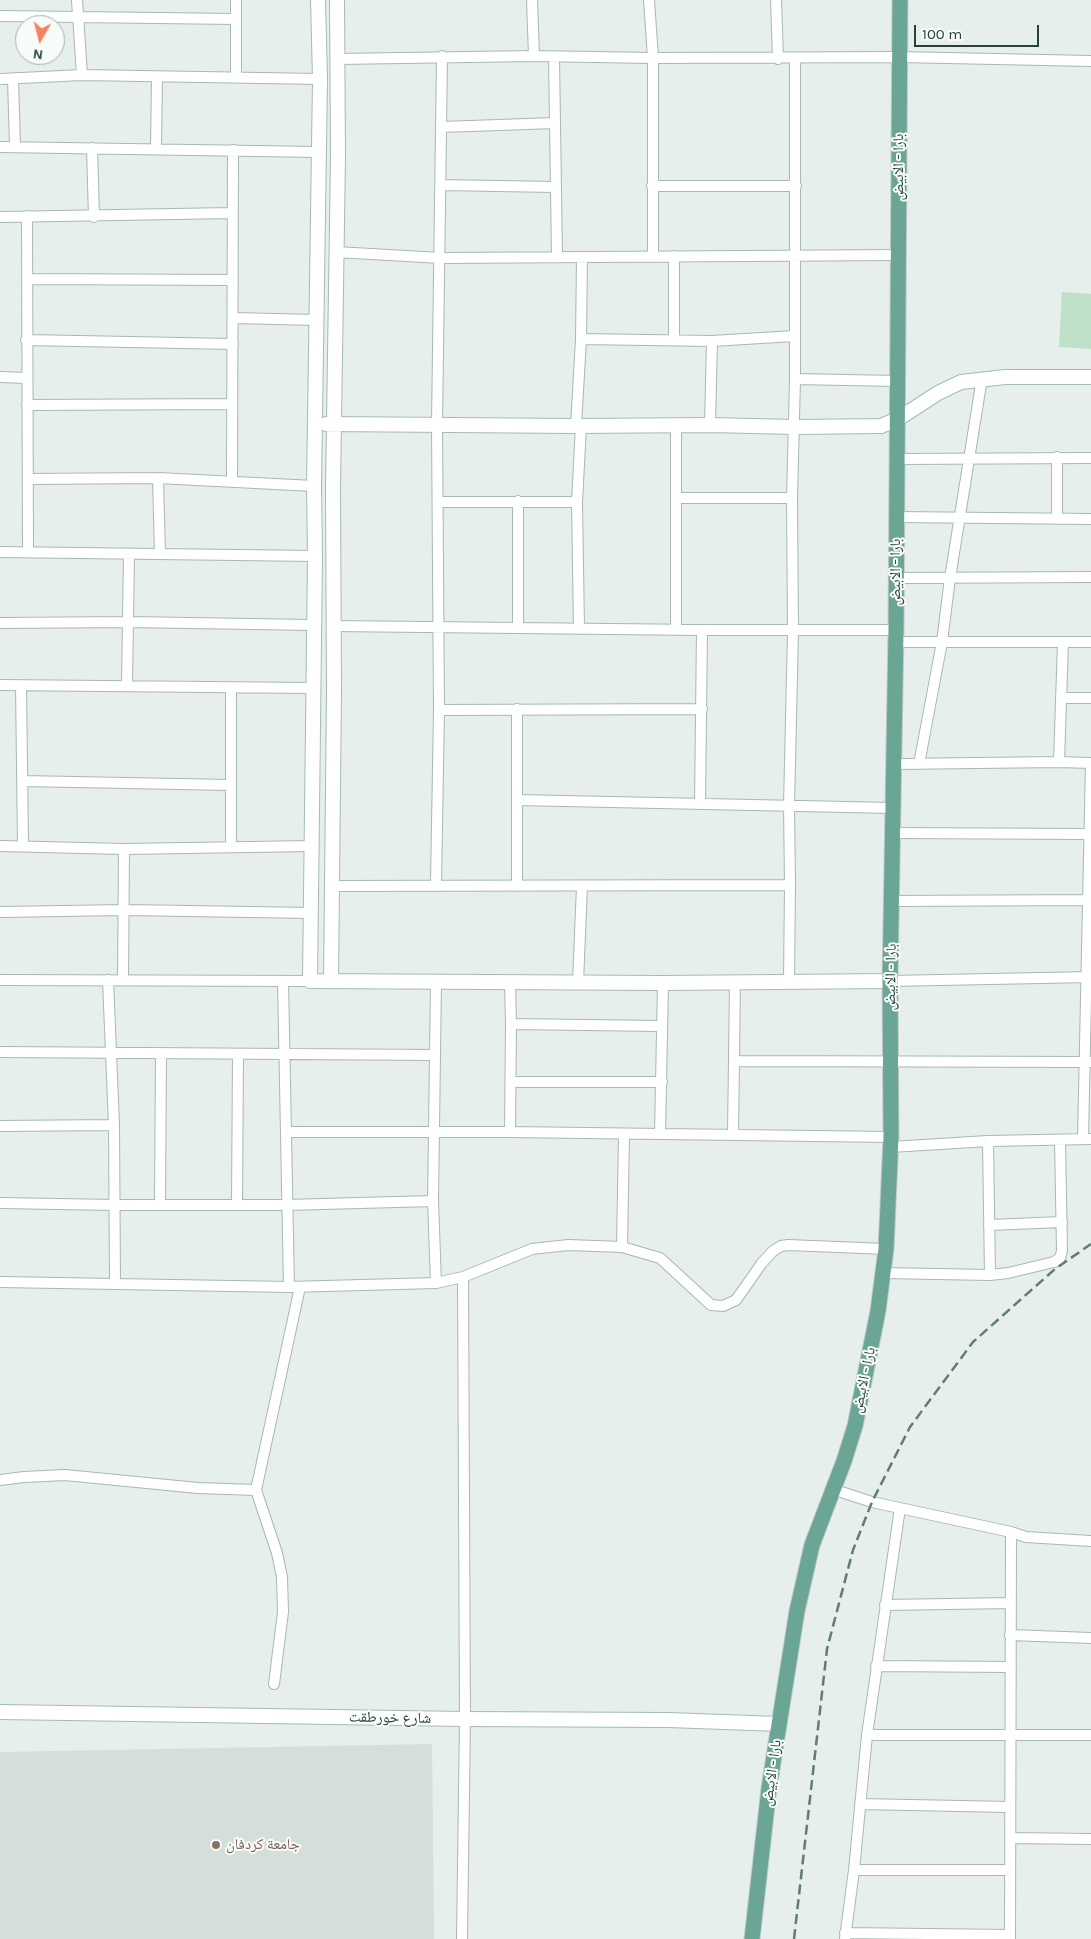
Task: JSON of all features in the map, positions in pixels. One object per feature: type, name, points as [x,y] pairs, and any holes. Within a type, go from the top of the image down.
[{"type":"main road","points":[[318,0],[320,79],[310,980],[663,983],[890,981]]},
{"type":"main road","points":[[331,981],[337,0]]},
{"type":"main road","name":"بارا - الابيض","points":[[752,1939],[769,1788],[797,1611],[812,1544],[844,1461],[855,1426],[878,1312],[886,1249],[891,1142],[890,981],[898,459],[900,0]]},
{"type":"main road","points":[[315,424],[881,426],[898,419],[938,392],[961,382],[982,378],[1091,377]]},
{"type":"main road","name":"شارع خورطقت","points":[[0,1712],[465,1720],[668,1720],[779,1724]]},
{"type":"street","points":[[77,0],[82,76]]},
{"type":"street","points":[[236,0],[236,77]]},
{"type":"street","points":[[532,0],[534,56]]},
{"type":"street","points":[[649,0],[652,58],[653,256]]},
{"type":"street","points":[[776,0],[778,59]]},
{"type":"street","points":[[0,16],[236,19]]},
{"type":"street","points":[[337,60],[442,56],[534,56],[778,59],[899,57],[1091,61]]},
{"type":"street","points":[[436,884],[439,710],[437,424],[441,258],[442,56]]},
{"type":"street","points":[[554,57],[557,256]]},
{"type":"street","points":[[789,982],[789,806],[793,631],[792,498],[795,427],[795,58]]},
{"type":"street","points":[[0,79],[82,76],[320,79]]},
{"type":"street","points":[[156,148],[157,77]]},
{"type":"street","points":[[13,78],[15,146]]},
{"type":"street","points":[[442,127],[555,123]]},
{"type":"street","points":[[0,147],[319,152]]},
{"type":"street","points":[[92,148],[94,217]]},
{"type":"street","points":[[232,482],[234,318],[233,150]]},
{"type":"street","points":[[441,185],[555,187]]},
{"type":"street","points":[[652,186],[796,186]]},
{"type":"street","points":[[0,217],[94,217],[232,213]]},
{"type":"street","points":[[27,216],[28,552]]},
{"type":"street","points":[[336,252],[441,258],[898,255]]},
{"type":"street","points":[[674,256],[674,340]]},
{"type":"street","points":[[579,629],[577,502],[582,257]]},
{"type":"street","points":[[27,279],[233,280]]},
{"type":"street","points":[[234,318],[317,320]]},
{"type":"street","points":[[581,339],[712,341],[794,336]]},
{"type":"street","points":[[26,340],[233,344]]},
{"type":"street","points":[[710,425],[712,341]]},
{"type":"street","points":[[0,378],[26,378]]},
{"type":"street","points":[[920,764],[942,642],[950,578],[982,378]]},
{"type":"street","points":[[795,379],[897,381]]},
{"type":"street","points":[[27,405],[232,404]]},
{"type":"street","points":[[676,425],[676,630]]},
{"type":"street","points":[[1057,457],[1057,519]]},
{"type":"street","points":[[898,459],[1091,458]]},
{"type":"street","points":[[28,479],[158,478],[314,486]]},
{"type":"street","points":[[158,478],[160,554]]},
{"type":"street","points":[[676,498],[792,498]]},
{"type":"street","points":[[518,501],[518,628]]},
{"type":"street","points":[[438,502],[577,502]]},
{"type":"street","points":[[897,517],[1091,519]]},
{"type":"street","points":[[0,552],[315,556]]},
{"type":"street","points":[[127,685],[129,554]]},
{"type":"street","points":[[896,578],[1091,577]]},
{"type":"street","points":[[0,623],[129,622],[314,625]]},
{"type":"street","points":[[333,626],[793,631],[896,636],[942,642],[1091,642]]},
{"type":"street","points":[[700,804],[702,630]]},
{"type":"street","points":[[1059,762],[1063,642]]},
{"type":"street","points":[[0,685],[312,688]]},
{"type":"street","points":[[22,686],[23,846]]},
{"type":"street","points":[[230,847],[231,688]]},
{"type":"street","points":[[1061,698],[1091,698]]},
{"type":"street","points":[[517,709],[517,886]]},
{"type":"street","points":[[439,710],[702,709]]},
{"type":"street","points":[[287,1132],[733,1135],[891,1142],[1087,1139],[1091,763],[894,764]]},
{"type":"street","points":[[22,781],[231,784]]},
{"type":"street","points":[[517,800],[893,808]]},
{"type":"street","points":[[893,832],[1090,834]]},
{"type":"street","points":[[0,846],[124,849],[312,846]]},
{"type":"street","points":[[123,980],[124,849]]},
{"type":"street","points":[[332,886],[436,884],[517,886],[790,885]]},
{"type":"street","points":[[578,982],[582,886]]},
{"type":"street","points":[[892,901],[1089,900]]},
{"type":"street","points":[[0,912],[125,910],[312,913]]},
{"type":"street","points":[[890,981],[1089,977]]},
{"type":"street","points":[[0,980],[310,980]]},
{"type":"street","points":[[108,980],[114,1125],[115,1283]]},
{"type":"street","points":[[283,981],[286,1055],[286,1205],[289,1288]]},
{"type":"street","points":[[436,982],[432,1201],[436,1283]]},
{"type":"street","points":[[510,982],[510,1132]]},
{"type":"street","points":[[733,1135],[735,982]]},
{"type":"street","points":[[660,1134],[663,983]]},
{"type":"street","points":[[511,1024],[662,1026]]},
{"type":"street","points":[[0,1052],[435,1055]]},
{"type":"street","points":[[160,1204],[161,1054]]},
{"type":"street","points":[[237,1204],[238,1054]]},
{"type":"street","points":[[734,1061],[1088,1062]]},
{"type":"street","points":[[511,1082],[662,1082]]},
{"type":"street","points":[[0,1126],[114,1125]]},
{"type":"street","points":[[622,1247],[624,1134]]},
{"type":"street","points":[[883,1273],[990,1275],[1008,1273],[1054,1262],[1060,1258],[1062,1251],[1062,1222],[1060,1140]]},
{"type":"street","points":[[988,1141],[990,1275]]},
{"type":"street","points":[[0,1203],[286,1205],[432,1201]]},
{"type":"street","points":[[989,1225],[1062,1222]]},
{"type":"street","points":[[0,1282],[289,1288],[436,1283],[463,1277],[532,1249],[568,1245],[622,1247],[660,1258],[711,1305],[723,1306],[736,1300],[762,1263],[773,1251],[781,1246],[886,1249]]},
{"type":"street","points":[[462,1939],[465,1720],[463,1277]]},
{"type":"street","points":[[274,1684],[283,1612],[282,1577],[277,1553],[256,1490],[300,1287]]},
{"type":"street","points":[[0,1480],[24,1476],[65,1476],[198,1488],[256,1490]]},
{"type":"street","points":[[832,1489],[872,1502],[1011,1532],[1026,1537],[1091,1541]]},
{"type":"street","points":[[900,1508],[866,1735],[854,1870],[845,1936],[1010,1937],[1011,1532]]},
{"type":"street","points":[[886,1605],[1011,1603]]},
{"type":"street","points":[[1010,1635],[1091,1638]]},
{"type":"street","points":[[876,1666],[1011,1668]]},
{"type":"street","points":[[866,1735],[1091,1735]]},
{"type":"street","points":[[860,1804],[1010,1807]]},
{"type":"street","points":[[1010,1838],[1091,1838]]},
{"type":"street","points":[[854,1870],[1010,1870]]},
{"type":"shaded area","name":"جامعة كردفان","points":[[432,1744],[434,1939],[0,1939],[0,1752]]},
{"type":"green space","points":[[1062,292],[1091,294],[1091,349],[1059,347]]},
{"type":"railway","points":[[794,1939],[827,1649],[853,1550],[872,1502],[910,1427],[973,1342],[1055,1269],[1091,1244]]},
{"type":"place","name":"جامعة كردفان","points":[[216,1845]]}]
